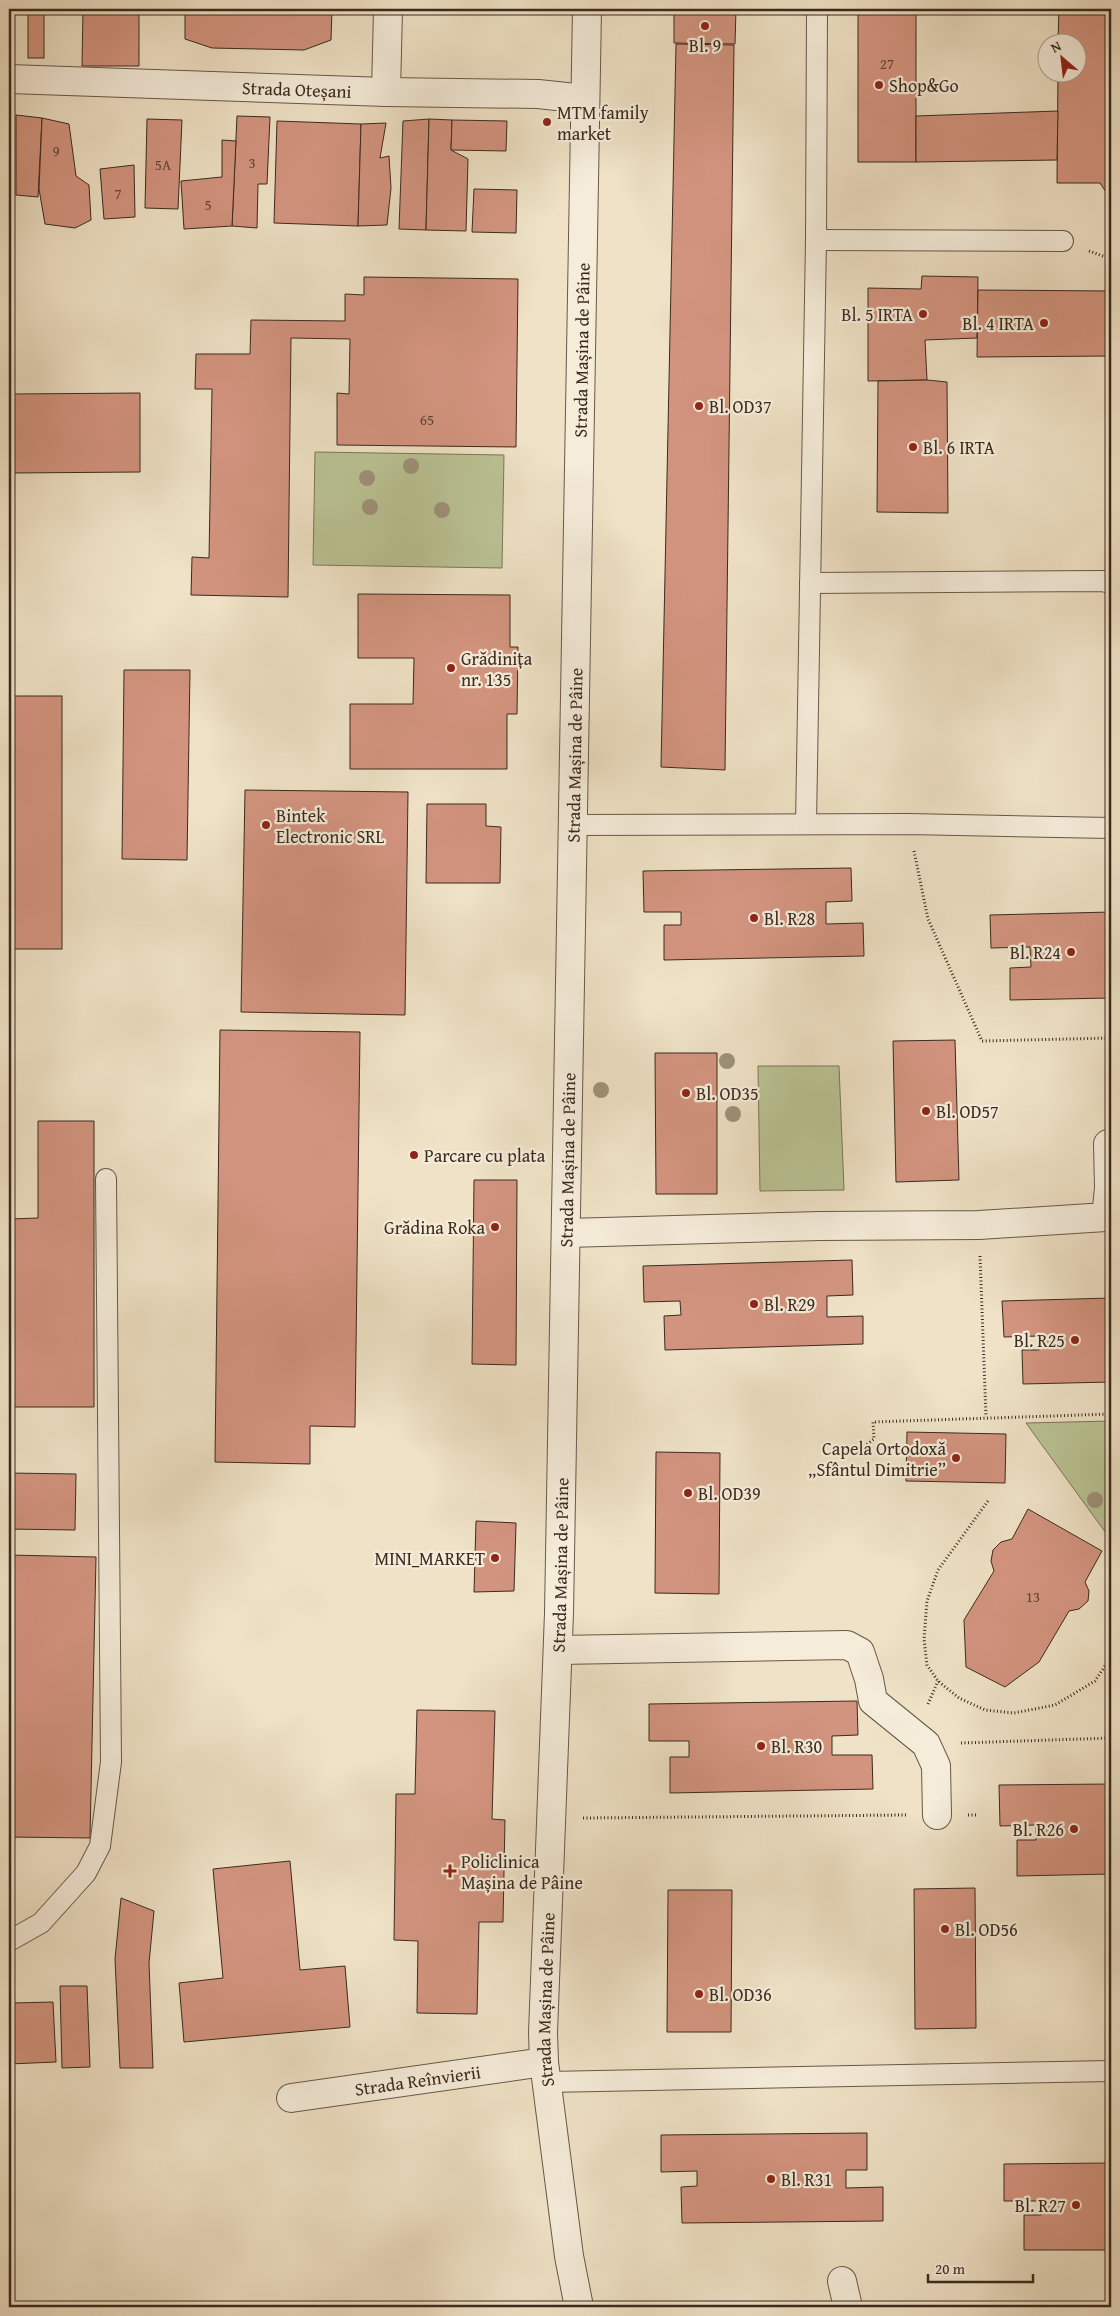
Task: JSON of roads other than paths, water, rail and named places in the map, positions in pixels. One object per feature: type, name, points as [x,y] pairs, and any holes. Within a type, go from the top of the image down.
[{"type":"street","points":[[386,92],[388,9]]},
{"type":"street","name":"Strada Mașina de Pâine","points":[[580,2307],[569,2256],[546,2072],[543,2033],[558,1650],[567,1233],[572,825],[587,9]]},
{"type":"street","name":"Strada Oteșani","points":[[9,79],[386,92],[538,94],[585,99]]},
{"type":"street","points":[[567,1233],[820,1226],[979,1225],[1106,1217],[1109,1188],[1108,1144]]},
{"type":"street","points":[[558,1650],[846,1645],[860,1652],[869,1679],[873,1701],[926,1744],[936,1766],[937,1815]]},
{"type":"street","name":"Strada Reînvierii","points":[[291,2098],[546,2072]]},
{"type":"lane","points":[[806,824],[816,240],[817,9]]},
{"type":"lane","points":[[816,240],[1063,241]]},
{"type":"lane","points":[[810,583],[1104,582],[1111,584]]},
{"type":"lane","points":[[572,825],[908,824],[1111,828]]},
{"type":"lane","points":[[9,1941],[41,1923],[86,1873],[100,1846],[110,1771],[106,1179]]},
{"type":"lane","points":[[546,2072],[1111,2071]]},
{"type":"place","name":"Bl. 9","points":[[705,26]]},
{"type":"place","name":"Shop&Go","points":[[879,85]]},
{"type":"place","name":"MTM family market","points":[[547,122]]},
{"type":"place","name":"Bl. 5 IRTA","points":[[923,314]]},
{"type":"place","name":"Bl. 4 IRTA","points":[[1044,323]]},
{"type":"place","name":"Bl. OD37","points":[[699,406]]},
{"type":"place","name":"Bl. 6 IRTA","points":[[913,447]]},
{"type":"place","name":"Grădinița nr. 135","points":[[451,668]]},
{"type":"place","name":"Bintek Electronic SRL","points":[[266,825]]},
{"type":"place","name":"Bl. R28","points":[[754,918]]},
{"type":"place","name":"Bl. R24","points":[[1071,952]]},
{"type":"place","name":"Bl. OD35","points":[[686,1093]]},
{"type":"place","name":"Bl. OD57","points":[[926,1111]]},
{"type":"place","name":"Parcare cu plata","points":[[414,1155]]},
{"type":"place","name":"Grădina Roka","points":[[495,1227]]},
{"type":"place","name":"Bl. R29","points":[[754,1304]]},
{"type":"place","name":"Bl. R25","points":[[1075,1340]]},
{"type":"place","name":"Capela Ortodoxă „Sfântul Dimitrie”","points":[[956,1458]]},
{"type":"place","name":"Bl. OD39","points":[[688,1493]]},
{"type":"place","name":"MINI_MARKET","points":[[495,1558]]},
{"type":"place","name":"Bl. R30","points":[[761,1746]]},
{"type":"place","name":"Bl. R26","points":[[1074,1829]]},
{"type":"place","name":"Policlinica Mașina de Pâine","points":[[450,1871]]},
{"type":"place","name":"Bl. OD56","points":[[945,1929]]},
{"type":"place","name":"Bl. OD36","points":[[699,1994]]},
{"type":"place","name":"Bl. R31","points":[[771,2179]]},
{"type":"place","name":"Bl. R27","points":[[1076,2205]]}]
